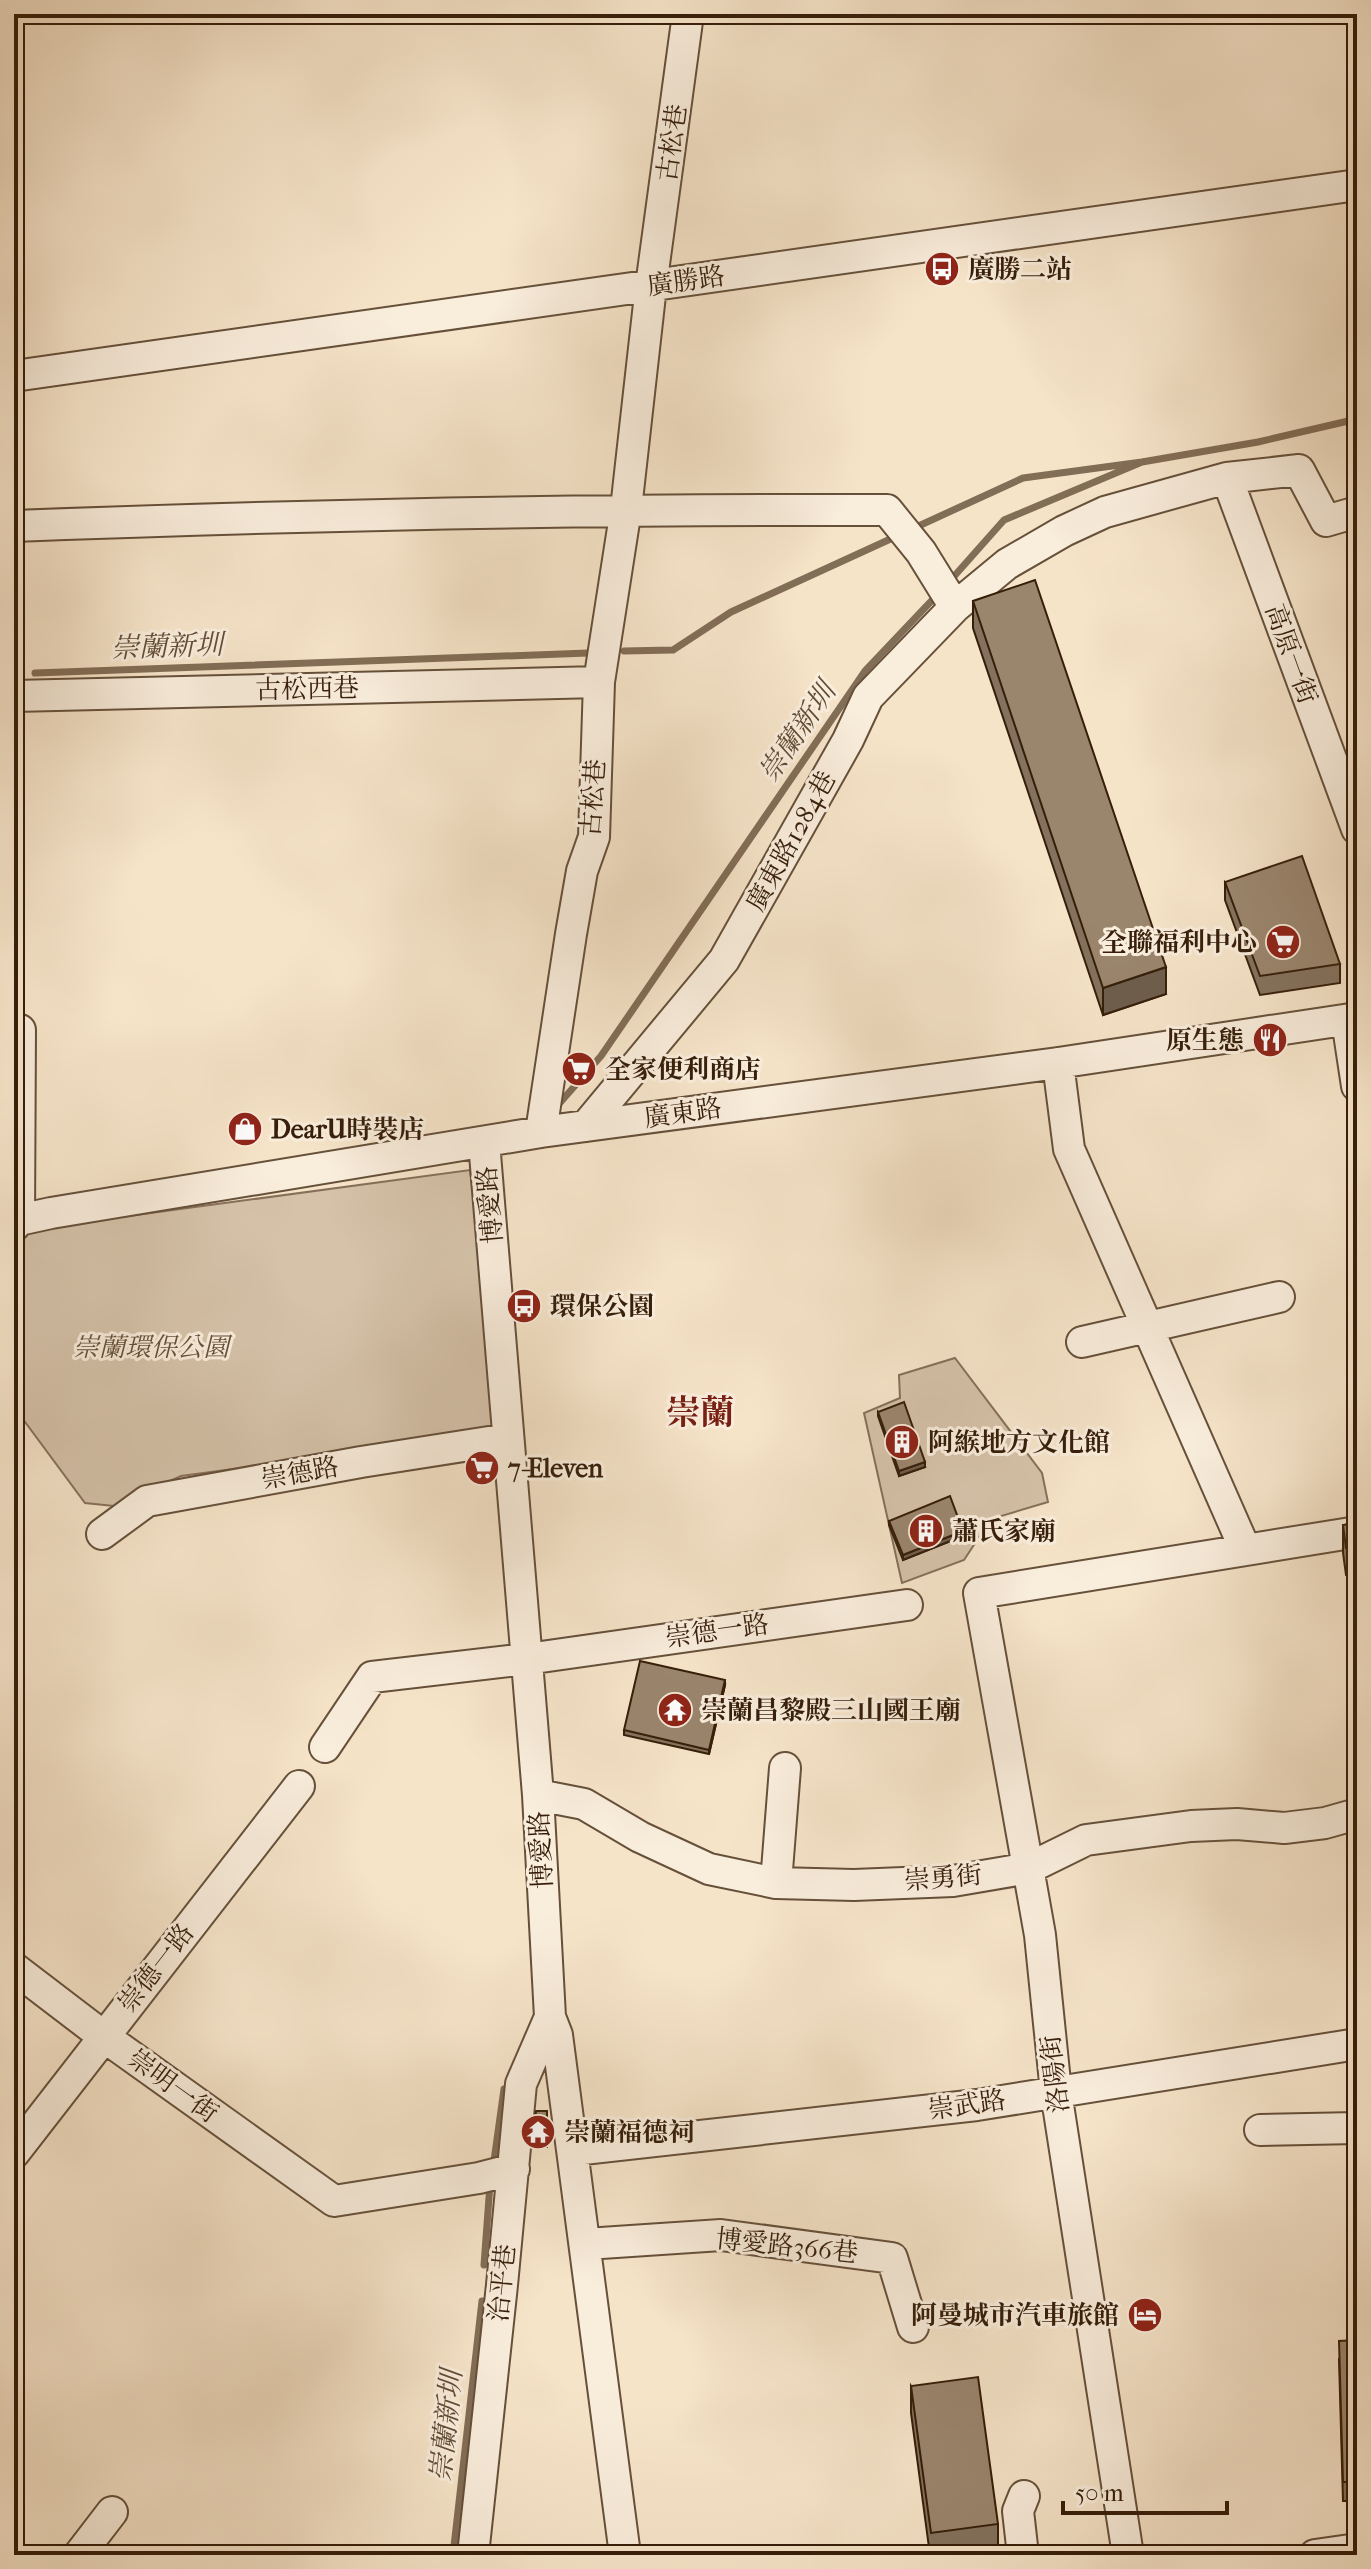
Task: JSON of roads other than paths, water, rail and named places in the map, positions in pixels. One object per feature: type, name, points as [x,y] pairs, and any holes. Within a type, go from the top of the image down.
[{"type":"street","name":"古松巷","points":[[541,1132],[582,871],[594,837],[599,682],[626,509],[651,286],[688,14]]},
{"type":"street","name":"廣勝路","points":[[14,376],[1357,185]]},
{"type":"street","name":"廣東路1284巷","points":[[586,1126],[724,960],[848,740],[868,697],[955,607],[1007,564],[1064,531],[1105,512],[1227,478],[1299,470],[1326,521],[1357,512]]},
{"type":"street","name":"高原一街","points":[[1227,478],[1357,829]]},
{"type":"street","points":[[14,526],[283,516],[626,509],[887,510],[928,562],[955,607]]},
{"type":"street","name":"古松西巷","points":[[14,696],[599,682]]},
{"type":"street","points":[[1352,1019],[1357,1086]]},
{"type":"street","name":"廣東路","points":[[16,1222],[541,1132],[1058,1063],[1352,1019]]},
{"type":"street","points":[[16,1222],[20,1030]]},
{"type":"street","points":[[1058,1063],[1069,1149],[1245,1549],[1357,1532]]},
{"type":"street","name":"博愛路","points":[[484,1142],[538,1795],[550,2017],[557,2035],[574,2150],[625,2555]]},
{"type":"street","points":[[1082,1342],[1279,1297]]},
{"type":"street","name":"崇德路","points":[[102,1534],[147,1501],[508,1439]]},
{"type":"street","name":"洛陽街","points":[[1128,2555],[1056,2092],[1040,1935],[979,1593],[1245,1549]]},
{"type":"street","name":"崇德一路","points":[[325,1747],[372,1677],[527,1659],[907,1605]]},
{"type":"street","points":[[776,1883],[785,1768]]},
{"type":"street","name":"崇德一路","points":[[14,2153],[299,1786]]},
{"type":"street","name":"崇勇街","points":[[538,1795],[584,1804],[640,1837],[709,1869],[776,1883],[854,1885],[953,1881],[1029,1868],[1086,1840],[1191,1826],[1237,1824],[1284,1828],[1325,1823],[1357,1814]]},
{"type":"street","name":"崇明一街","points":[[14,1968],[103,2036],[334,2201],[498,2173]]},
{"type":"street","name":"治平巷","points":[[473,2555],[498,2173],[521,2084],[550,2017]]},
{"type":"street","name":"崇武路","points":[[574,2150],[977,2105],[1357,2044]]},
{"type":"street","points":[[1260,2130],[1357,2128]]},
{"type":"street","name":"博愛路366巷","points":[[586,2244],[721,2235],[892,2258],[913,2327]]},
{"type":"street","points":[[1023,2555],[1018,2511],[1024,2496]]},
{"type":"street","points":[[79,2555],[112,2512]]},
{"type":"street","points":[[1315,2555],[1357,2549]]},
{"type":"waterway","name":"崇蘭新圳","points":[[912,529],[1023,478],[1258,442],[1357,419]]},
{"type":"waterway","name":"崇蘭新圳","points":[[949,582],[1004,520],[1142,462]]},
{"type":"waterway","name":"崇蘭新圳","points":[[624,651],[673,650],[731,612],[897,536]]},
{"type":"waterway","name":"崇蘭新圳","points":[[558,1105],[601,1056],[865,671],[938,594]]},
{"type":"waterway","name":"崇蘭新圳","points":[[35,673],[588,653]]},
{"type":"waterway","name":"崇蘭新圳","points":[[493,2168],[504,2089]]},
{"type":"waterway","name":"崇蘭新圳","points":[[484,2265],[490,2184]]},
{"type":"waterway","name":"崇蘭新圳","points":[[453,2555],[482,2301]]},
{"type":"place","name":"廣勝二站","points":[[942,269]]},
{"type":"place","name":"全聯福利中心","points":[[1283,942]]},
{"type":"place","name":"原生態","points":[[1270,1040]]},
{"type":"place","name":"全家便利商店","points":[[579,1069]]},
{"type":"place","name":"DearU時裝店","points":[[245,1129]]},
{"type":"place","name":"環保公園","points":[[524,1306]]},
{"type":"place","name":"阿緱地方文化館","points":[[902,1442]]},
{"type":"place","name":"7-Eleven","points":[[482,1468]]},
{"type":"place","name":"蕭氏家廟","points":[[926,1531]]},
{"type":"place","name":"崇蘭昌黎殿三山國王廟","points":[[675,1710]]},
{"type":"place","name":"崇蘭福德祠","points":[[538,2132]]},
{"type":"place","name":"阿曼城市汽車旅館","points":[[1145,2315]]},
{"type":"district","name":"崇蘭","points":[[700,1413]]},
{"type":"park label","name":"崇蘭環保公園","points":[[151,1347]]}]
